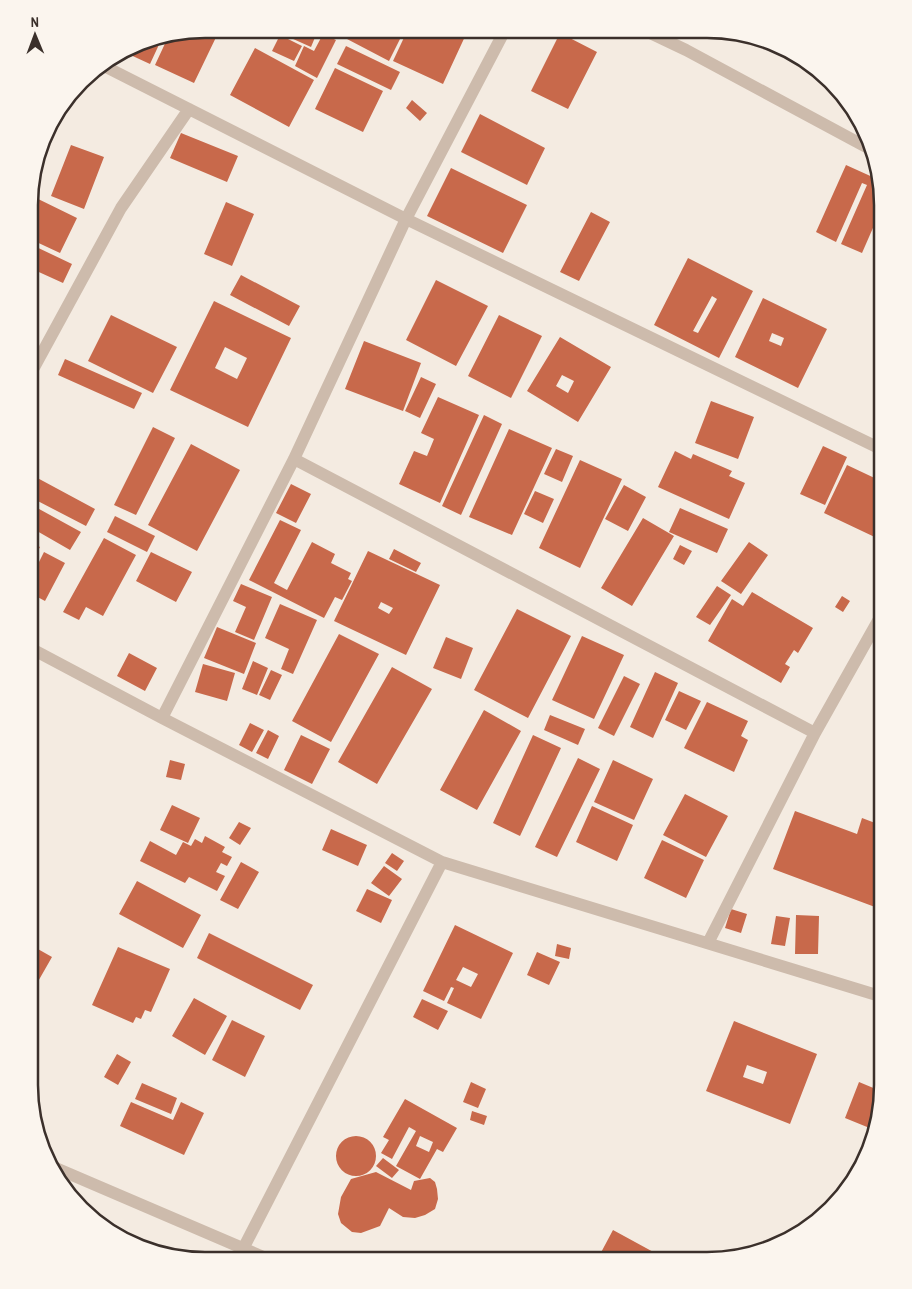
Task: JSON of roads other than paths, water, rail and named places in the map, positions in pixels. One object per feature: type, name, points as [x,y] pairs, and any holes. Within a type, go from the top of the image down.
[{"type":"street","points":[[162,718],[294,459],[406,219],[501,38]]},
{"type":"street","points":[[661,38],[863,144]]},
{"type":"street","points":[[109,68],[406,219],[875,446]]},
{"type":"street","points":[[38,360],[121,208],[189,109]]},
{"type":"street","points":[[294,459],[815,733]]},
{"type":"street","points":[[708,943],[815,733],[875,627]]},
{"type":"street","points":[[38,652],[442,862],[874,994]]},
{"type":"street","points":[[244,1247],[442,862]]},
{"type":"street","points":[[62,1171],[254,1252]]}]
